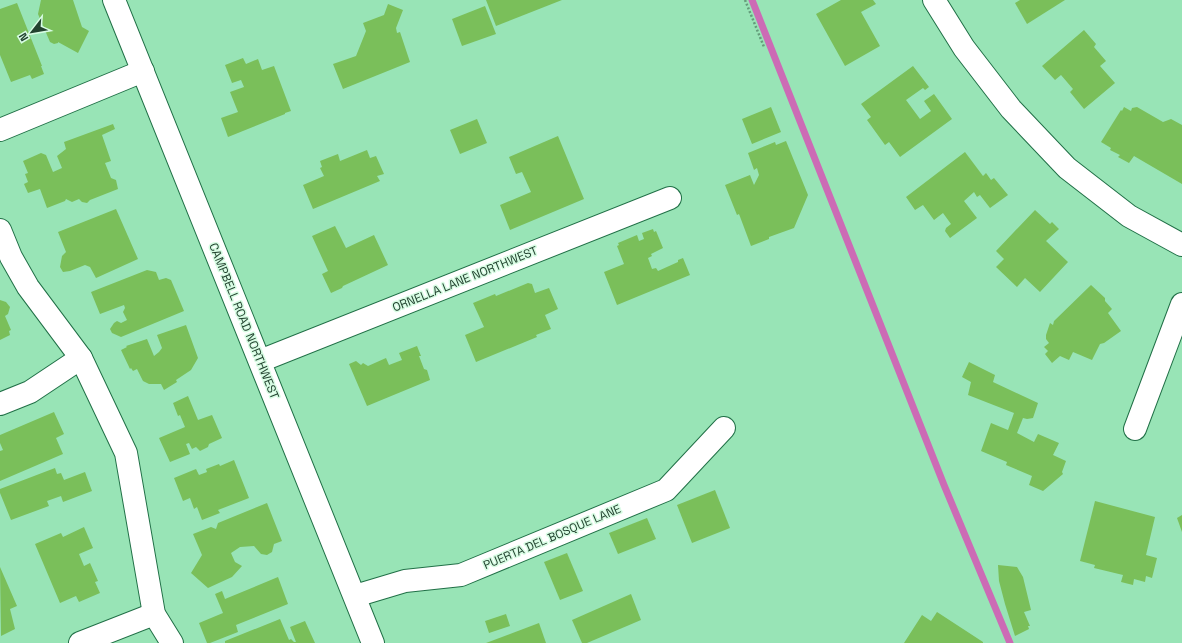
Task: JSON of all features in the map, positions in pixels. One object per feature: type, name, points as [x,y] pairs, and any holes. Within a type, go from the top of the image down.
[{"type":"street","name":"CAMPBELL ROAD NORTHWEST","points":[[114,0],[373,643]]},
{"type":"street","points":[[934,0],[964,48],[1011,108],[1067,168],[1129,216],[1182,245]]},
{"type":"street","points":[[1,129],[143,71]]},
{"type":"street","name":"ORNELLA LANE NORTHWEST","points":[[260,361],[670,198]]},
{"type":"street","points":[[0,230],[11,257],[28,288],[81,358],[126,453],[154,614],[172,643]]},
{"type":"street","points":[[1136,429],[1182,304]]},
{"type":"street","points":[[0,404],[30,392],[81,358]]},
{"type":"street","name":"PUERTA DEL BOSQUE LANE","points":[[355,596],[405,581],[461,575],[666,490],[724,428]]},
{"type":"street","points":[[80,643],[154,614]]},
{"type":"path","points":[[745,0],[764,47]]},
{"type":"building","points":[[41,0],[73,0],[82,27],[89,31],[78,53],[58,42],[54,44],[50,42],[38,14]]},
{"type":"building","points":[[486,0],[562,0],[496,26]]},
{"type":"building","points":[[841,0],[873,0],[876,4],[861,12],[880,46],[845,66],[816,14]]},
{"type":"building","points":[[1020,0],[1065,0],[1027,24],[1015,3]]},
{"type":"building","points":[[17,3],[44,74],[32,79],[30,75],[11,82],[0,55],[0,9]]},
{"type":"building","points":[[388,4],[403,10],[396,28],[397,33],[400,32],[410,62],[343,89],[333,64],[356,56],[366,31],[363,23],[384,15]]},
{"type":"building","points":[[485,6],[496,34],[462,46],[452,19]]},
{"type":"building","points":[[1084,30],[1096,44],[1094,47],[1106,61],[1100,66],[1115,83],[1084,109],[1070,92],[1073,89],[1061,75],[1055,80],[1042,66]]},
{"type":"building","points":[[243,58],[246,64],[258,59],[262,70],[274,66],[291,111],[228,137],[221,118],[238,112],[230,92],[244,87],[241,80],[232,83],[225,65]]},
{"type":"building","points":[[913,66],[929,87],[925,90],[923,88],[906,100],[920,119],[931,111],[924,101],[934,94],[952,119],[900,157],[889,142],[885,145],[867,120],[871,117],[861,104]]},
{"type":"building","points":[[771,107],[781,132],[752,144],[742,119]]},
{"type":"building","points":[[1124,107],[1131,111],[1132,108],[1137,107],[1163,122],[1171,119],[1182,125],[1182,184],[1134,156],[1129,163],[1118,157],[1120,155],[1110,150],[1111,148],[1101,142]]},
{"type":"building","points":[[477,119],[487,143],[460,154],[450,130]]},
{"type":"building","points":[[113,124],[115,129],[102,135],[111,161],[105,163],[111,178],[116,180],[118,189],[90,200],[87,203],[82,202],[79,199],[72,202],[66,199],[65,201],[47,208],[40,189],[28,193],[24,184],[28,182],[25,174],[28,173],[23,161],[41,153],[46,155],[53,172],[62,168],[57,156],[66,149],[64,142]]},
{"type":"building","points":[[558,136],[584,199],[510,230],[500,205],[531,192],[522,172],[516,174],[509,157]]},
{"type":"building","points":[[786,141],[808,195],[794,228],[769,237],[769,239],[751,246],[739,214],[737,215],[725,185],[750,175],[754,185],[759,175],[757,168],[754,170],[748,153],[775,142],[776,145]]},
{"type":"building","points":[[367,150],[370,158],[376,156],[384,174],[377,176],[380,181],[313,209],[303,185],[324,176],[320,168],[322,167],[320,161],[338,154],[340,161]]},
{"type":"building","points":[[965,152],[983,176],[986,173],[991,180],[994,178],[1008,195],[990,208],[980,195],[977,197],[974,192],[964,201],[977,218],[950,238],[945,231],[951,224],[943,213],[934,220],[923,205],[915,210],[906,197]]},
{"type":"building","points":[[116,209],[138,259],[96,278],[90,267],[85,265],[63,272],[60,267],[62,256],[66,252],[58,232]]},
{"type":"building","points":[[1035,210],[1050,224],[1052,222],[1059,229],[1046,241],[1068,262],[1040,292],[1025,278],[1017,287],[996,267],[1004,259],[996,251]]},
{"type":"building","points":[[335,226],[346,248],[374,235],[388,265],[331,293],[322,274],[328,271],[312,236]]},
{"type":"building","points":[[653,229],[654,232],[656,231],[663,248],[651,254],[652,256],[648,258],[652,269],[656,268],[658,271],[678,262],[678,260],[683,258],[690,275],[617,305],[604,272],[624,264],[617,246],[619,245],[618,243],[637,235],[639,241],[644,239],[642,233]]},
{"type":"building","points":[[147,270],[156,272],[159,280],[166,278],[171,280],[184,311],[121,337],[112,333],[110,329],[114,323],[117,321],[121,323],[127,320],[123,312],[125,308],[124,305],[100,314],[91,292]]},
{"type":"building","points":[[528,283],[532,284],[535,293],[549,288],[558,309],[545,315],[551,329],[536,335],[537,337],[476,362],[465,335],[484,327],[473,303],[495,294],[496,296]]},
{"type":"building","points":[[1091,285],[1105,298],[1105,301],[1112,309],[1108,313],[1121,331],[1104,343],[1100,344],[1092,360],[1073,352],[1069,360],[1060,356],[1052,363],[1045,354],[1048,351],[1044,347],[1049,343],[1046,339],[1046,335],[1050,323],[1053,325],[1054,321]]},
{"type":"building","points":[[0,300],[6,302],[10,307],[8,314],[5,316],[11,330],[9,331],[10,335],[0,340]]},
{"type":"building","points":[[186,325],[198,358],[191,370],[176,380],[177,382],[164,390],[161,384],[149,384],[143,381],[137,369],[133,371],[131,368],[130,369],[121,350],[127,347],[126,346],[147,339],[154,356],[162,348],[157,335]]},
{"type":"building","points":[[417,346],[421,356],[419,356],[424,369],[427,370],[430,380],[367,406],[349,364],[356,361],[361,365],[363,363],[368,366],[386,358],[389,365],[402,360],[399,353]]},
{"type":"building","points":[[969,362],[995,375],[993,382],[1038,403],[1033,418],[1023,418],[1017,433],[1034,442],[1038,434],[1059,443],[1053,455],[1066,461],[1062,472],[1063,474],[1043,491],[1029,485],[1032,476],[1006,465],[1007,462],[981,451],[991,423],[1008,430],[1014,413],[968,395],[971,382],[962,377]]},
{"type":"building","points":[[188,396],[198,420],[212,415],[222,438],[209,444],[208,447],[200,451],[196,447],[192,449],[189,443],[186,444],[190,454],[170,462],[159,438],[185,427],[180,415],[178,416],[173,403]]},
{"type":"building","points":[[54,412],[64,434],[56,438],[63,454],[0,481],[0,451],[3,450],[0,443],[0,435]]},
{"type":"building","points":[[234,460],[249,498],[218,510],[220,513],[202,520],[197,507],[194,509],[190,498],[183,501],[174,478],[196,469],[199,475],[207,472],[206,469],[219,464],[220,466]]},
{"type":"building","points":[[55,468],[57,474],[61,473],[64,480],[85,472],[92,491],[63,502],[61,496],[47,501],[49,506],[11,520],[0,493],[0,489]]},
{"type":"building","points":[[715,490],[730,528],[692,543],[677,505]]},
{"type":"building","points":[[1095,501],[1155,517],[1146,555],[1157,558],[1152,578],[1146,576],[1145,582],[1134,579],[1133,585],[1121,582],[1123,575],[1094,568],[1095,565],[1080,561]]},
{"type":"building","points":[[267,503],[282,541],[274,544],[272,552],[267,555],[261,554],[254,546],[240,547],[231,553],[235,562],[242,566],[232,577],[208,588],[191,573],[202,555],[193,534],[211,527],[216,529],[218,523]]},
{"type":"building","points":[[1182,515],[1182,532],[1177,518]]},
{"type":"building","points":[[647,518],[656,539],[618,554],[609,533]]},
{"type":"building","points":[[84,527],[93,548],[79,554],[84,566],[90,563],[98,581],[95,582],[100,593],[79,602],[76,596],[60,603],[35,544],[61,533],[63,537]]},
{"type":"building","points":[[567,553],[583,591],[560,600],[544,562]]},
{"type":"building","points":[[998,565],[1017,567],[1023,577],[1031,610],[1024,612],[1030,626],[1028,626],[1029,629],[1015,636],[999,581]]},
{"type":"building","points":[[0,567],[17,606],[10,609],[15,629],[1,636]]},
{"type":"building","points":[[278,577],[288,604],[236,625],[238,632],[207,643],[199,623],[223,613],[215,594],[222,591],[225,599]]},
{"type":"building","points":[[631,594],[641,620],[587,643],[582,643],[572,620]]},
{"type":"building","points":[[937,612],[983,643],[904,643],[922,615],[931,621]]},
{"type":"building","points":[[506,614],[510,626],[489,633],[485,621]]},
{"type":"building","points":[[280,619],[289,640],[291,639],[294,642],[296,642],[290,627],[305,621],[315,643],[225,643],[225,641]]},
{"type":"building","points":[[539,623],[546,643],[486,643]]},
{"type":"waterway","points":[[752,0],[944,485],[1010,643]]}]
